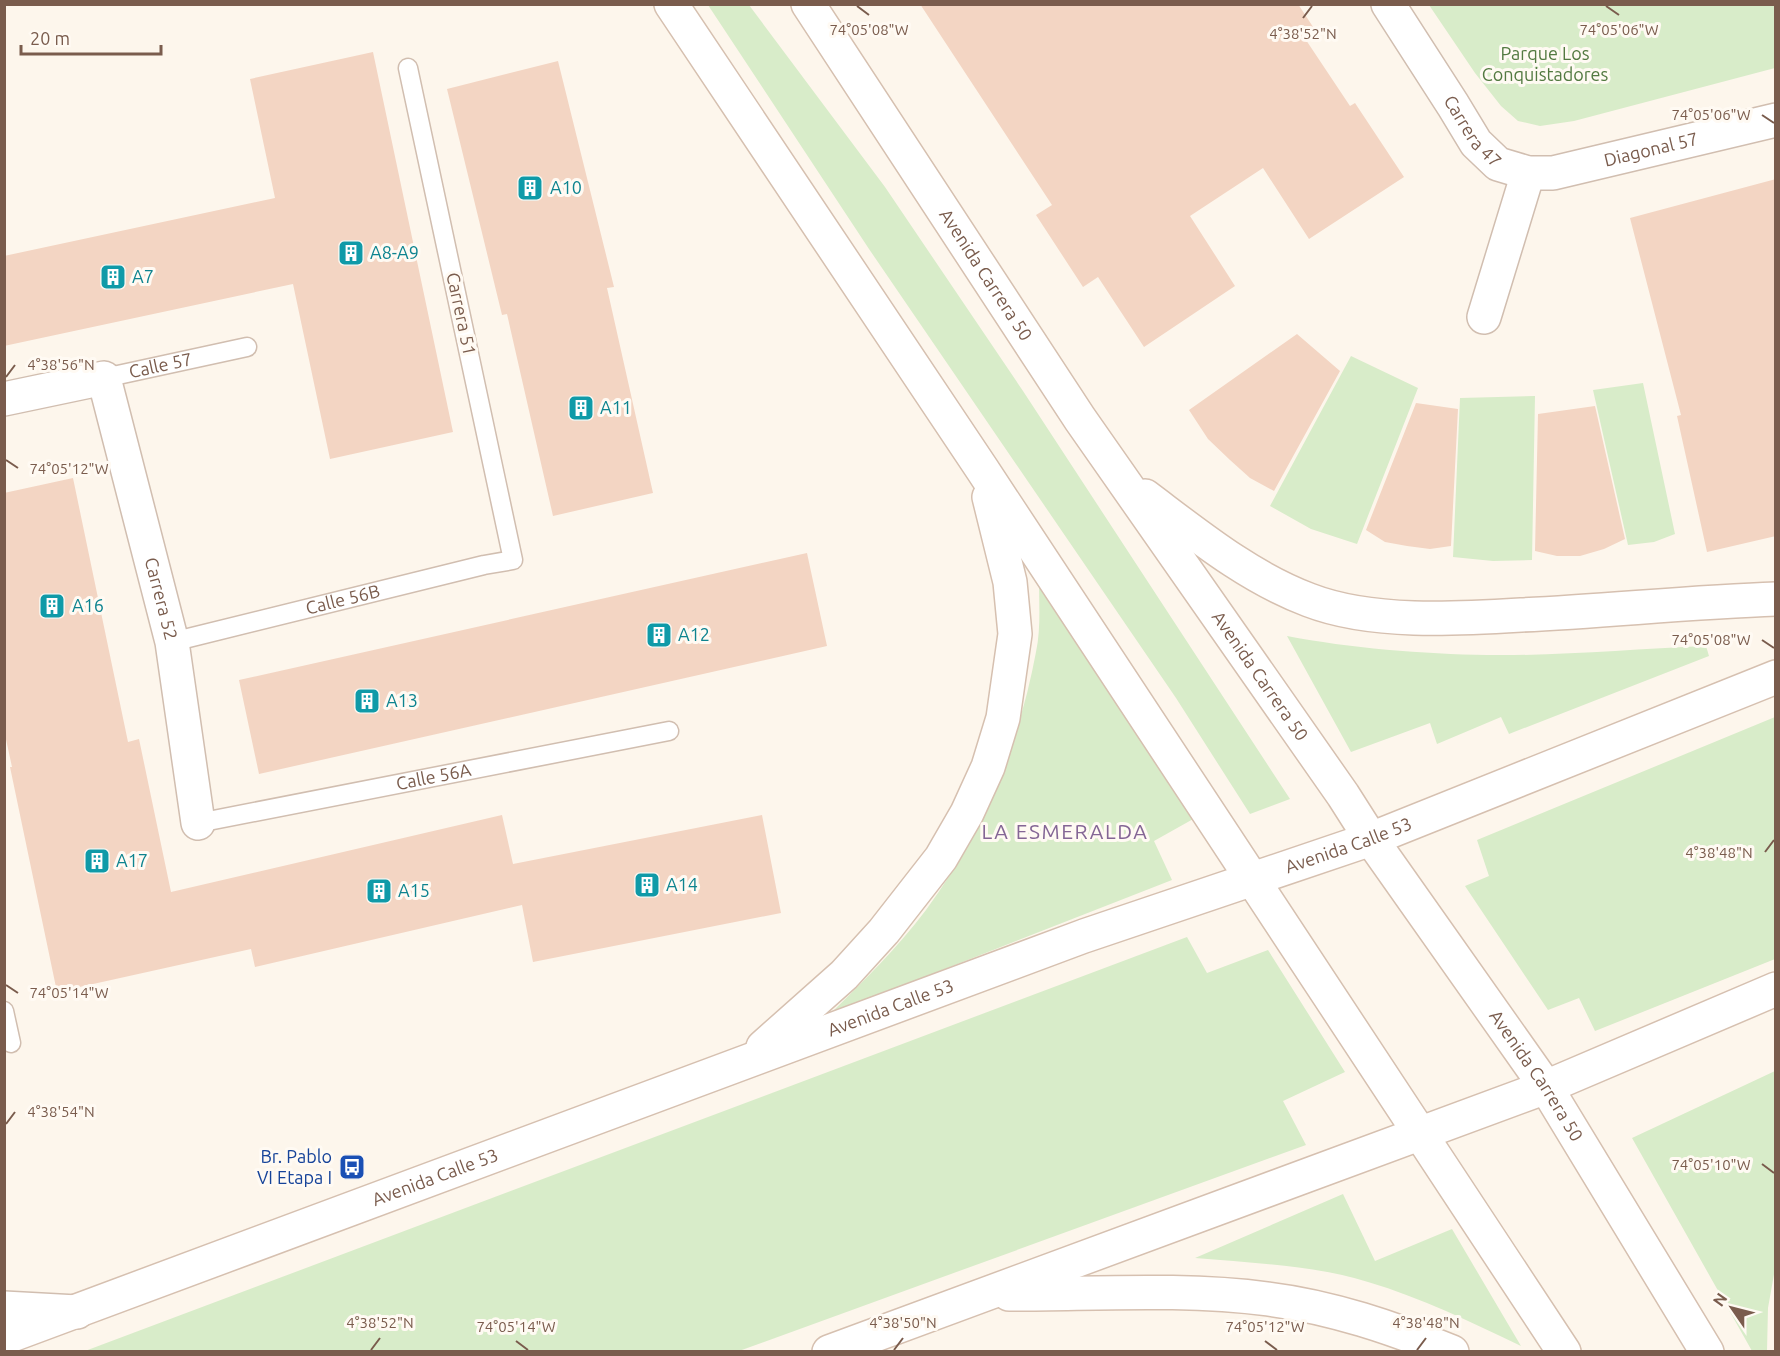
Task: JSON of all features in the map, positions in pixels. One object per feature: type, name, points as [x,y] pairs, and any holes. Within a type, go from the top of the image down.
[{"type":"main road","points":[[671,4],[982,469],[1564,1352]]},
{"type":"main road","name":"Avenida Carrera 50","points":[[807,4],[1122,479],[1546,1087],[1707,1352]]},
{"type":"main road","name":"Carrera 47","points":[[1388,4],[1476,143],[1498,164],[1528,173],[1484,317]]},
{"type":"main road","name":"Diagonal 57","points":[[1528,173],[1553,173],[1776,120]]},
{"type":"main road","name":"Calle 57","points":[[4,399],[104,378]]},
{"type":"main road","name":"Carrera 52","points":[[104,378],[172,642],[198,823]]},
{"type":"main road","points":[[746,1062],[844,975],[884,931],[940,858],[967,813],[988,767],[1003,718],[1015,634],[1008,573],[982,469]]},
{"type":"main road","points":[[1122,479],[1225,556],[1269,582],[1331,607],[1385,616],[1469,618],[1776,599]]},
{"type":"main road","name":"Avenida Calle 53","points":[[4,1338],[1084,936],[1371,839],[1776,676]]},
{"type":"main road","points":[[829,1352],[1546,1087],[1776,989]]},
{"type":"main road","points":[[986,1294],[1205,1293],[1269,1299],[1366,1320],[1452,1352]]},
{"type":"main road","points":[[4,1308],[77,1312]]},
{"type":"lane","name":"Carrera 51","points":[[408,68],[513,560]]},
{"type":"lane","name":"Calle 57","points":[[104,378],[247,347]]},
{"type":"lane","name":"Calle 56B","points":[[172,642],[513,560]]},
{"type":"lane","name":"Calle 56A","points":[[198,823],[669,731]]},
{"type":"lane","points":[[4,1011],[11,1043]]},
{"type":"green space","points":[[708,5],[749,5],[885,187],[1023,391],[1290,799],[1250,814],[1176,698],[869,249]]},
{"type":"green space","name":"Parque Los Conquistadores","points":[[1429,5],[1775,5],[1775,68],[1574,121],[1540,126],[1518,121],[1501,106],[1475,73]]},
{"type":"green space","points":[[1351,356],[1418,388],[1357,544],[1311,529],[1270,506]]},
{"type":"green space","points":[[1643,383],[1675,534],[1654,542],[1628,545],[1593,390]]},
{"type":"green space","points":[[1535,396],[1532,560],[1493,561],[1453,557],[1460,398]]},
{"type":"green space","points":[[1039,579],[1195,818],[1154,841],[1172,880],[830,1014],[892,950],[926,910],[946,881],[981,819],[1008,754],[1029,686],[1039,634]]},
{"type":"green space","points":[[1287,636],[1387,650],[1487,655],[1706,646],[1709,656],[1509,734],[1501,717],[1437,744],[1430,723],[1351,752]]},
{"type":"green space","points":[[1775,717],[1775,959],[1595,1031],[1579,998],[1548,1010],[1465,886],[1489,876],[1477,840]]},
{"type":"green space","points":[[1187,937],[1207,973],[1268,950],[1345,1072],[1283,1101],[1306,1145],[739,1351],[85,1351]]},
{"type":"green space","points":[[1775,1071],[1776,1263],[1768,1308],[1767,1351],[1752,1351],[1632,1138]]},
{"type":"green space","points":[[1343,1194],[1375,1261],[1452,1229],[1521,1346],[1427,1303],[1347,1276],[1282,1266],[1195,1258]]},
{"type":"building","points":[[920,4],[1298,4],[1317,33],[1306,40],[1350,106],[1355,103],[1404,177],[1309,239],[1263,168],[1190,216],[1235,286],[1144,347],[1098,277],[1083,287],[1036,215],[1052,205]]},
{"type":"building","name":"A8-A9","points":[[373,52],[453,432],[330,459],[293,284],[4,346],[4,256],[275,198],[250,79]]},
{"type":"building","points":[[558,61],[614,287],[607,288],[653,493],[553,516],[507,314],[502,315],[447,89]]},
{"type":"building","points":[[1776,179],[1776,536],[1707,552],[1677,416],[1681,415],[1630,218]]},
{"type":"building","points":[[1297,334],[1340,371],[1274,491],[1250,478],[1230,460],[1208,439],[1189,410]]},
{"type":"building","points":[[1416,403],[1458,409],[1451,546],[1430,549],[1385,542],[1366,530]]},
{"type":"building","points":[[1595,406],[1625,539],[1604,549],[1580,556],[1557,556],[1535,551],[1538,414]]},
{"type":"building","points":[[73,478],[128,742],[139,739],[171,892],[502,815],[513,864],[762,815],[781,913],[533,962],[522,905],[255,967],[251,949],[57,992],[4,730],[4,493]]},
{"type":"building","points":[[807,553],[827,646],[259,774],[239,680]]},
{"type":"place","name":"A10","points":[[530,188]]},
{"type":"place","name":"A8-A9","points":[[351,253]]},
{"type":"place","name":"A7","points":[[113,277]]},
{"type":"place","name":"A11","points":[[581,408]]},
{"type":"place","name":"A16","points":[[52,606]]},
{"type":"place","name":"A12","points":[[659,635]]},
{"type":"place","name":"A13","points":[[367,701]]},
{"type":"place","name":"A17","points":[[97,861]]},
{"type":"place","name":"A14","points":[[647,885]]},
{"type":"place","name":"A15","points":[[379,891]]},
{"type":"place","name":"Br. Pablo VI Etapa I","points":[[352,1167]]},
{"type":"district","name":"LA ESMERALDA","points":[[1065,832]]}]
